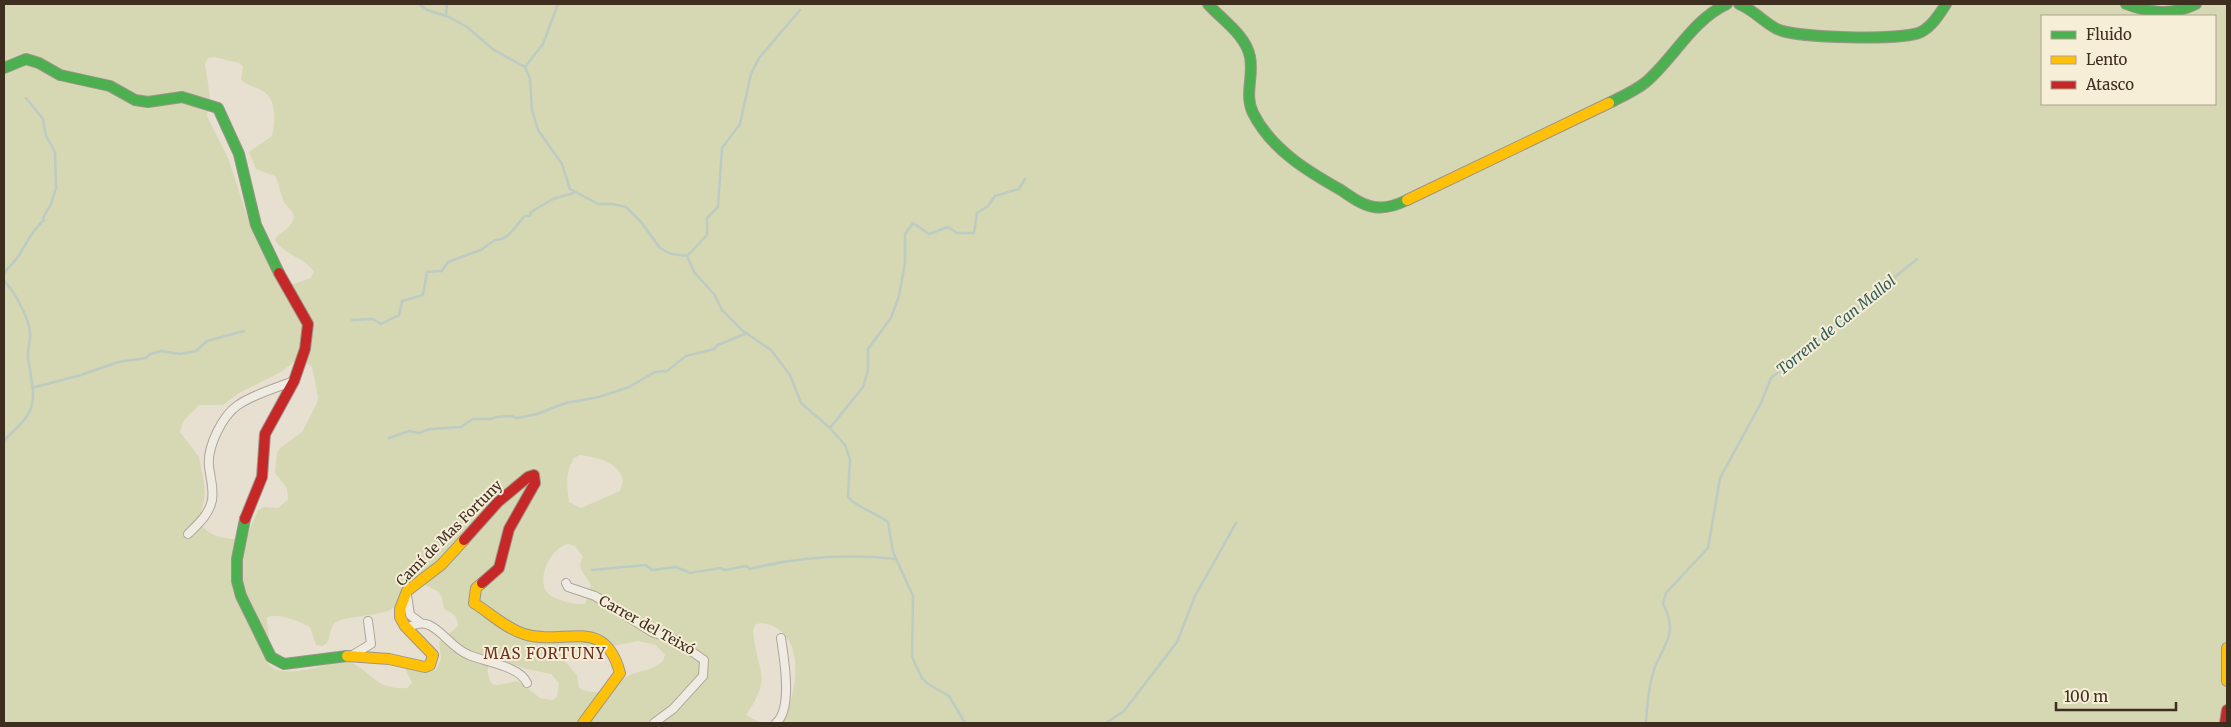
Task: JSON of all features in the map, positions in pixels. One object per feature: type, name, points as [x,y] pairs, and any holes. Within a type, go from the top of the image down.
[{"type":"street","points":[[1210,5],[1236,33],[1247,50],[1250,64],[1248,92],[1250,105],[1268,137],[1289,157],[1363,204],[1376,208],[1402,203],[1640,88],[1656,74],[1698,24],[1717,8],[1727,4]]},
{"type":"street","points":[[1739,4],[1752,9],[1777,29],[1787,33],[1810,36],[1911,36],[1920,33],[1933,24],[1946,4]]},
{"type":"street","points":[[2126,4],[2167,13],[2179,12],[2196,4]]},
{"type":"street","points":[[4,68],[26,59],[67,78],[103,84],[135,100],[148,102],[182,97],[218,108],[239,154],[256,225],[285,286],[307,320],[308,333],[305,349],[294,381],[265,434],[262,477],[243,525],[239,542],[237,570],[241,596],[271,657],[284,664],[311,658],[377,656],[424,667],[430,665],[433,655],[407,628],[421,623]]},
{"type":"street","points":[[188,534],[205,518],[209,510],[213,492],[209,466],[210,448],[231,412],[244,402],[294,381]]},
{"type":"street","name":"Camí de Mas Fortuny","points":[[407,628],[400,617],[400,609],[407,591],[441,564],[498,502],[528,477],[534,475],[534,484],[509,528],[499,568],[476,588],[473,598],[474,603],[524,634],[536,636],[579,635],[606,645],[614,654],[620,673],[583,723]]},
{"type":"street","name":"Carrer del Teixó","points":[[566,583],[568,587],[595,596],[657,634],[675,640],[704,660],[703,676],[673,709],[654,723]]},
{"type":"street","points":[[407,591],[406,602],[410,615],[434,629],[463,652],[515,671],[523,676],[527,683]]},
{"type":"street","points":[[350,656],[371,644],[368,621]]},
{"type":"street","points":[[776,723],[780,720],[786,690],[781,638]]},
{"type":"street","points":[[2227,648],[2227,681]]},
{"type":"street","points":[[2225,723],[2227,710]]},
{"type":"green space","points":[[4,4],[2227,4],[2227,723],[782,723],[787,713],[794,687],[795,660],[787,637],[775,627],[762,623],[756,624],[753,630],[761,681],[759,691],[746,715],[761,723],[4,723]],"holes":[[[214,57],[239,63],[243,67],[241,80],[265,92],[272,103],[274,109],[272,136],[249,152],[256,169],[275,176],[284,202],[294,214],[289,226],[275,240],[284,250],[310,267],[314,272],[311,278],[281,288],[251,228],[228,158],[207,116],[210,97],[205,64],[208,58]],[[295,361],[306,363],[312,367],[318,397],[317,403],[302,432],[280,448],[277,453],[275,473],[287,488],[288,500],[278,508],[264,507],[258,510],[246,539],[225,538],[213,535],[199,521],[205,496],[204,483],[199,457],[180,432],[184,420],[199,405],[223,405],[239,393],[281,372]],[[580,455],[593,457],[612,465],[621,474],[623,480],[620,491],[581,508],[569,502],[567,480],[574,458]],[[568,544],[575,546],[583,557],[580,565],[591,585],[585,604],[564,601],[553,597],[546,591],[543,578],[545,570],[552,556],[562,546]],[[411,578],[439,592],[444,609],[454,615],[457,620],[458,626],[439,642],[441,659],[436,670],[424,672],[405,668],[412,683],[407,688],[396,688],[380,683],[355,664],[347,661],[301,671],[278,670],[269,665],[265,656],[269,637],[267,617],[283,617],[310,627],[316,645],[322,646],[327,643],[332,627],[337,622],[352,617],[380,613],[393,608],[405,579]],[[638,641],[656,645],[665,655],[663,661],[655,667],[626,677],[612,688],[592,692],[583,690],[579,688],[577,675],[564,660],[567,648],[573,646],[598,649]],[[497,658],[526,669],[551,674],[559,683],[557,697],[552,700],[540,698],[518,681],[498,685],[492,684],[488,669],[493,660]]]},
{"type":"waterway","points":[[419,4],[427,10],[449,17],[467,27],[494,50],[525,67],[530,79],[532,110],[538,130],[562,164],[570,189],[598,204],[613,204],[626,207],[641,222],[660,248],[671,254],[687,256],[694,272],[714,294],[722,310],[743,331],[771,350],[790,375],[801,403],[830,428],[845,445],[850,459],[848,497],[857,505],[888,522],[893,552],[913,596],[912,657],[922,678],[928,684],[949,696],[965,723]]},
{"type":"waterway","points":[[446,15],[447,4]]},
{"type":"waterway","points":[[525,67],[543,44],[558,4]]},
{"type":"waterway","points":[[687,256],[707,235],[707,218],[718,207],[722,148],[740,124],[751,74],[759,58],[800,10]]},
{"type":"waterway","points":[[4,274],[44,220],[43,218],[51,204],[56,188],[55,152],[46,136],[43,119],[26,98]]},
{"type":"waterway","points":[[830,428],[863,387],[868,370],[868,349],[891,318],[899,296],[905,263],[905,234],[913,223],[929,234],[948,227],[957,233],[974,233],[977,213],[988,206],[995,196],[1019,189],[1025,179]]},
{"type":"waterway","points":[[352,320],[373,319],[381,324],[399,315],[402,301],[423,295],[427,272],[442,271],[448,262],[481,250],[495,240],[505,238],[525,216],[530,216],[531,212],[553,199],[574,193]]},
{"type":"waterway","name":"Torrent de Can Mallol","points":[[1646,723],[1651,679],[1670,632],[1668,615],[1663,604],[1666,593],[1708,548],[1720,478],[1761,403],[1771,378],[1917,259]]},
{"type":"waterway","points":[[4,281],[20,304],[29,326],[28,358],[33,396],[29,413],[4,441]]},
{"type":"waterway","points":[[32,388],[81,375],[118,362],[146,358],[150,354],[161,351],[180,354],[196,351],[207,341],[244,331]]},
{"type":"waterway","points":[[389,438],[409,431],[419,433],[430,429],[461,427],[473,419],[511,416],[517,418],[537,414],[566,403],[599,397],[629,387],[655,372],[667,371],[686,356],[714,349],[718,345],[747,333]]},
{"type":"waterway","points":[[1106,723],[1124,711],[1177,642],[1195,596],[1236,523]]},
{"type":"waterway","points":[[592,570],[646,565],[652,570],[676,567],[690,573],[746,566],[750,569],[804,559],[841,557],[896,559]]},
{"type":"traffic: fast","points":[[1208,4],[1233,28],[1248,49],[1251,64],[1250,106],[1261,126],[1280,148],[1315,175],[1365,204],[1374,207],[1387,207],[1407,200]]},
{"type":"traffic: fast","points":[[1609,103],[1646,82],[1704,19],[1727,4]]},
{"type":"traffic: fast","points":[[1739,4],[1777,29],[1804,35],[1849,37],[1893,37],[1921,32],[1932,23],[1946,4]]},
{"type":"traffic: fast","points":[[2126,4],[2161,12],[2170,12],[2196,4]]},
{"type":"traffic: fast","points":[[4,68],[26,59],[39,63],[60,75],[110,86],[135,100],[148,102],[182,97],[218,108],[239,154],[256,225],[279,273]]},
{"type":"traffic: fast","points":[[245,519],[237,559],[237,581],[241,596],[271,657],[284,664],[347,656]]},
{"type":"traffic: slow","points":[[1407,200],[1609,103]]},
{"type":"traffic: slow","points":[[347,656],[389,659],[425,667],[430,665],[433,655],[405,626],[400,617],[400,609],[407,591],[441,565],[464,540]]},
{"type":"traffic: slow","points":[[482,583],[476,588],[474,603],[510,628],[524,634],[539,637],[581,636],[593,638],[604,644],[613,655],[620,673],[583,723]]},
{"type":"traffic: slow","points":[[2227,648],[2227,681]]},
{"type":"traffic: jam","points":[[245,519],[262,477],[265,434],[294,381],[305,349],[308,324],[279,273]]},
{"type":"traffic: jam","points":[[464,540],[498,502],[528,477],[534,475],[535,483],[509,529],[499,568],[482,583]]},
{"type":"traffic: jam","points":[[2225,723],[2227,710]]},
{"type":"district","name":"MAS FORTUNY","points":[[545,653]]}]
